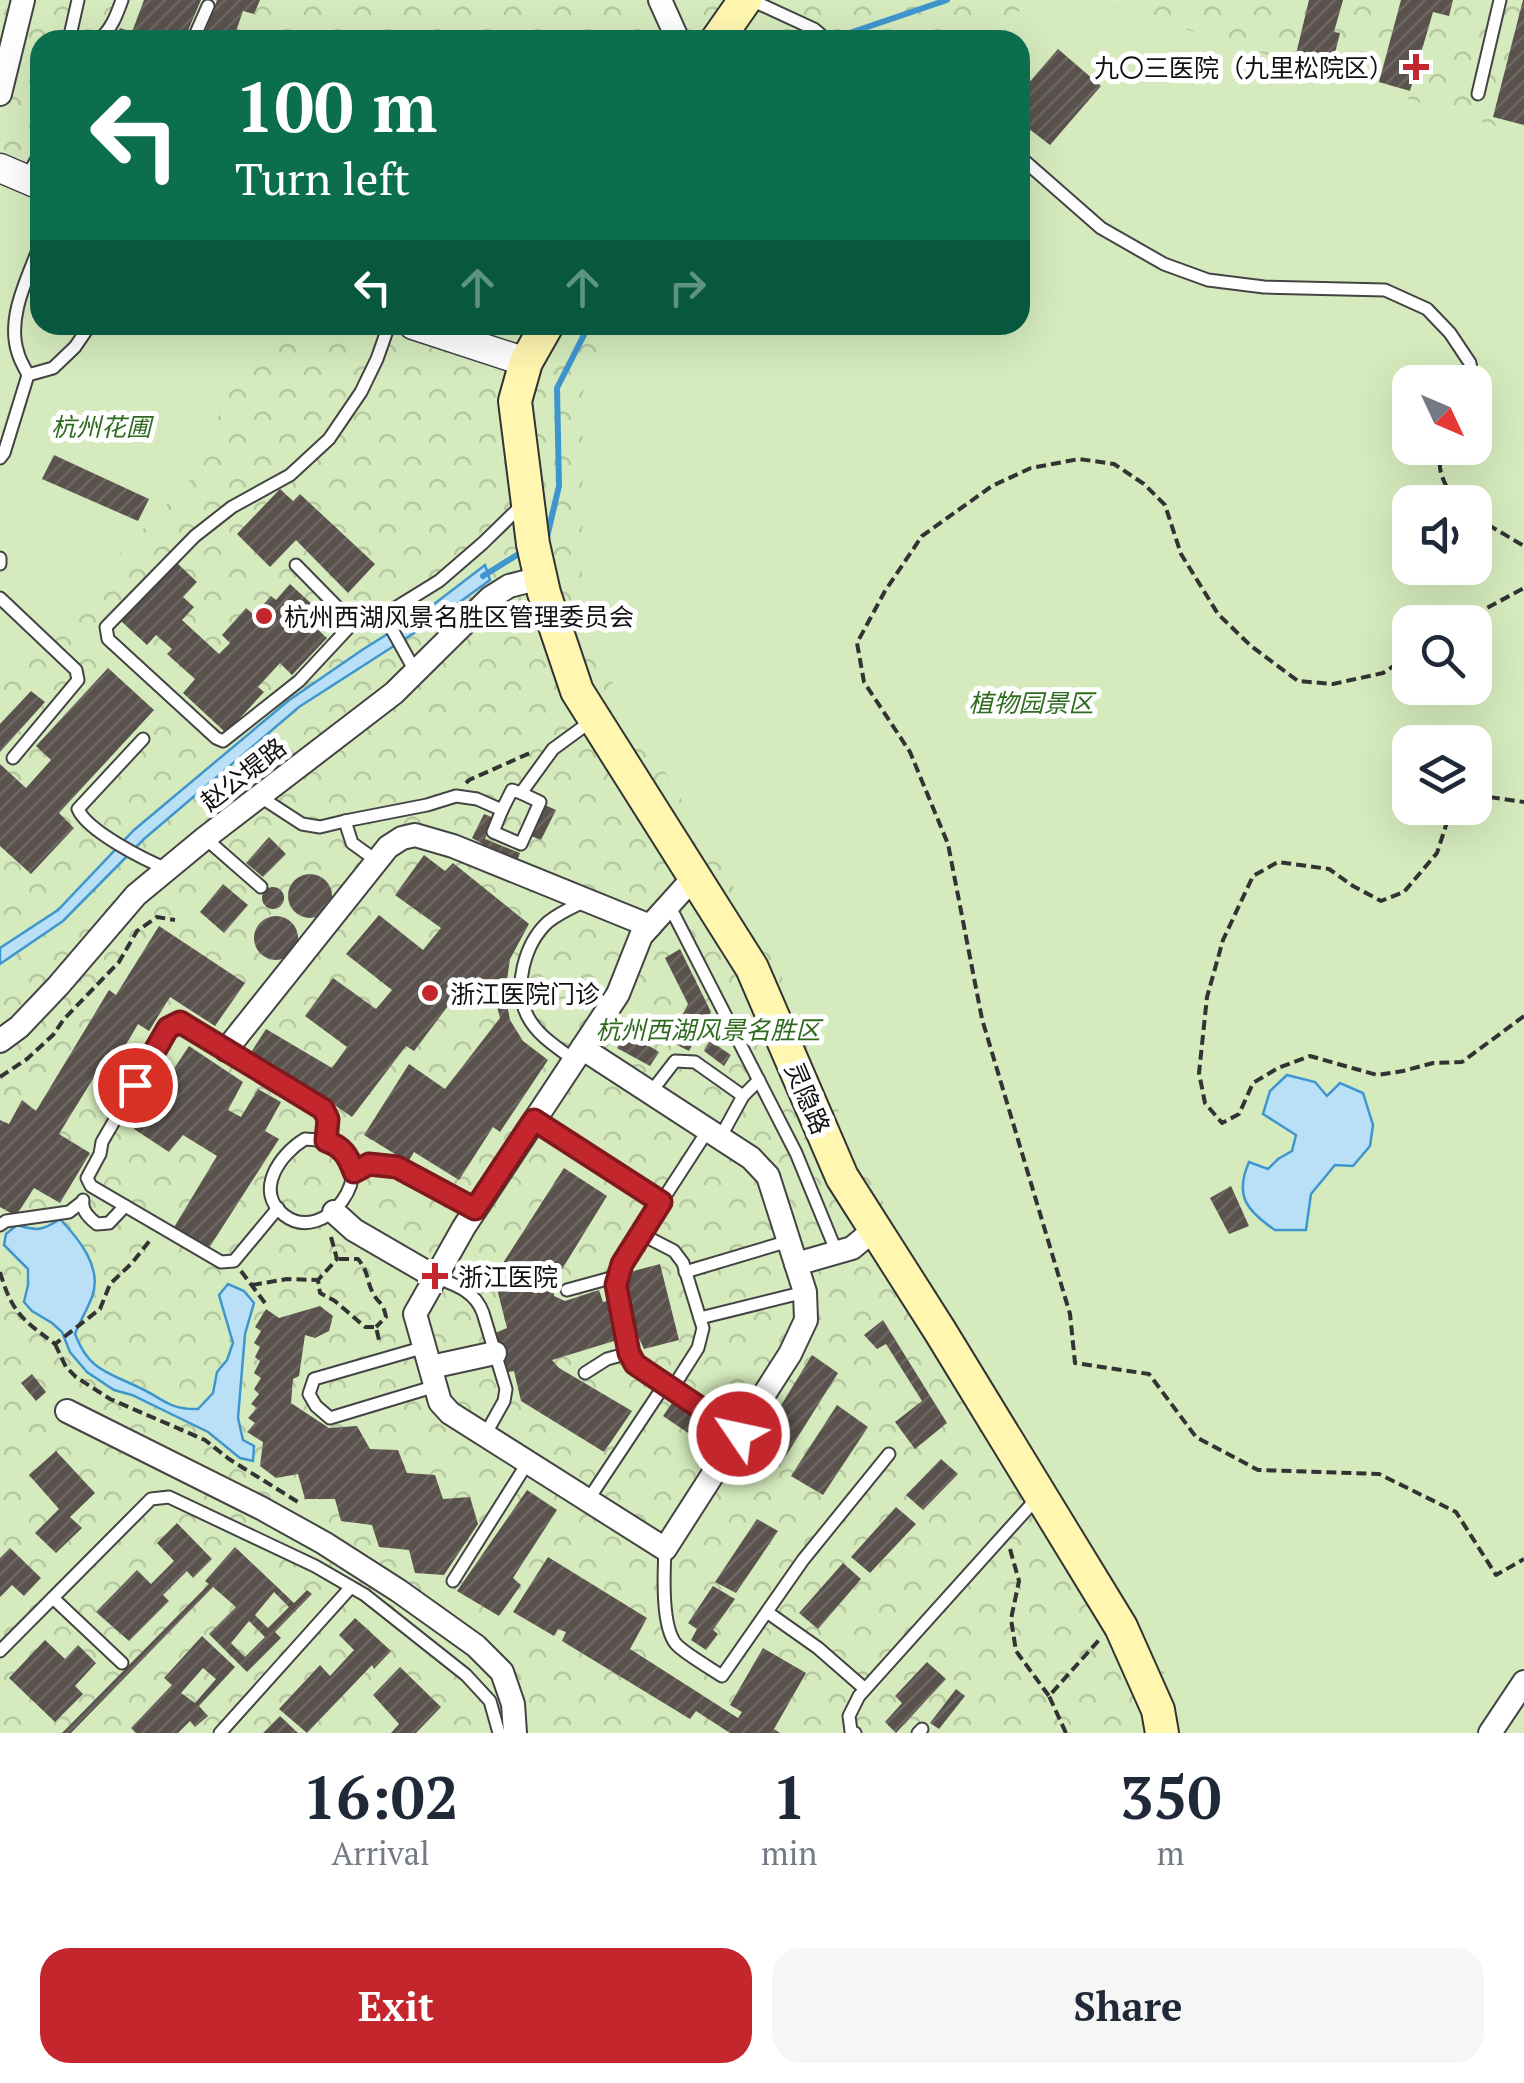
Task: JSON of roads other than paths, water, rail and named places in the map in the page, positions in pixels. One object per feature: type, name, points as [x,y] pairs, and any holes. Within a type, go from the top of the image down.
[{"type":"main road","points":[[726,30],[748,0]]},
{"type":"main road","name":"灵隐路","points":[[541,335],[526,362],[515,401],[540,578],[578,691],[752,968],[842,1176],[1116,1619],[1158,1710],[1162,1733]]},
{"type":"street","points":[[0,94],[23,0]]},
{"type":"street","points":[[660,0],[674,30]]},
{"type":"street","points":[[444,335],[526,362]]},
{"type":"street","name":"赵公堤路","points":[[0,1040],[20,1027],[136,894],[394,693],[490,598],[510,586],[540,578]]},
{"type":"street","points":[[226,1050],[376,861],[402,838],[415,835],[453,846],[650,926]]},
{"type":"street","points":[[578,1054],[650,1092],[751,1158],[768,1176],[806,1292],[806,1320],[790,1354],[665,1549],[450,1413],[440,1402],[415,1314],[475,1209],[534,1120],[578,1054],[618,994],[641,936],[694,876]]},
{"type":"street","points":[[329,1215],[435,1277]]},
{"type":"street","points":[[796,1264],[852,1248],[875,1229]]},
{"type":"street","points":[[431,1367],[495,1353]]},
{"type":"street","points":[[67,1411],[262,1508],[399,1590],[476,1646],[502,1672],[512,1704],[515,1733]]},
{"type":"street","points":[[1490,1733],[1524,1682]]},
{"type":"lane","points":[[73,30],[78,0]]},
{"type":"lane","points":[[107,30],[122,0]]},
{"type":"lane","points":[[748,0],[810,30]]},
{"type":"lane","points":[[1478,94],[1500,0]]},
{"type":"lane","points":[[197,30],[208,6]]},
{"type":"lane","points":[[1030,165],[1101,228],[1164,264],[1208,280],[1264,287],[1385,290],[1427,309],[1450,333],[1470,365]]},
{"type":"lane","points":[[0,458],[28,375],[17,351],[15,322],[30,271]]},
{"type":"lane","points":[[28,375],[53,368],[83,335]]},
{"type":"lane","points":[[385,335],[361,392],[328,439],[290,475],[232,507],[195,536],[106,627],[108,639],[224,742],[299,680],[354,622],[366,616],[388,621],[415,672]]},
{"type":"lane","points":[[388,621],[483,543],[527,500]]},
{"type":"lane","points":[[296,565],[354,622]]},
{"type":"lane","points":[[0,598],[76,670],[78,680],[12,758]]},
{"type":"lane","points":[[521,793],[554,749],[594,718]]},
{"type":"lane","points":[[143,739],[78,810],[80,816],[114,841],[167,869]]},
{"type":"lane","points":[[512,790],[540,802],[520,844],[494,832],[502,810],[512,790]]},
{"type":"lane","points":[[259,796],[302,824],[320,827],[456,796],[477,799],[502,810]]},
{"type":"lane","points":[[345,821],[352,843],[376,861]]},
{"type":"lane","points":[[205,838],[261,887]]},
{"type":"lane","points":[[578,1054],[540,1034],[521,999],[522,977],[525,959],[546,924],[586,900]]},
{"type":"lane","points":[[669,904],[796,1153],[837,1252]]},
{"type":"lane","points":[[278,1208],[234,1261],[221,1262],[92,1186],[86,1178],[100,1154],[102,1142],[168,1028],[180,1022],[323,1109],[328,1119],[326,1141]]},
{"type":"lane","points":[[650,1092],[674,1061],[695,1062],[743,1096]]},
{"type":"lane","points":[[739,1434],[635,1364],[629,1353],[616,1285],[622,1264],[661,1202],[759,1080]]},
{"type":"lane","points":[[534,1120],[661,1202]]},
{"type":"lane","points":[[305,1139],[339,1146],[354,1172],[348,1192],[329,1215],[317,1221],[285,1217],[273,1203],[270,1182],[279,1162],[305,1139]]},
{"type":"lane","points":[[354,1172],[369,1164],[397,1167],[475,1209]]},
{"type":"lane","points":[[0,1225],[69,1212],[82,1202],[92,1186]]},
{"type":"lane","points":[[82,1202],[89,1219],[97,1224],[109,1222],[125,1206]]},
{"type":"lane","points":[[588,1500],[698,1348],[703,1328],[674,1251],[640,1234]]},
{"type":"lane","points":[[685,1272],[789,1241]]},
{"type":"lane","points":[[567,1290],[618,1276]]},
{"type":"lane","points":[[435,1277],[466,1289],[480,1304],[506,1388],[504,1402],[485,1435]]},
{"type":"lane","points":[[700,1318],[806,1292]]},
{"type":"lane","points":[[584,1372],[629,1353]]},
{"type":"lane","points":[[381,1359],[431,1367],[330,1418],[309,1394],[314,1378],[381,1359]]},
{"type":"lane","points":[[665,1549],[664,1594],[674,1643],[722,1676],[802,1560],[889,1454]]},
{"type":"lane","points":[[453,1581],[528,1462]]},
{"type":"lane","points":[[855,1733],[849,1716],[858,1696],[1040,1494]]},
{"type":"lane","points":[[0,1652],[150,1500],[169,1497],[315,1566],[365,1595],[466,1676],[490,1701],[499,1733]]},
{"type":"lane","points":[[220,1733],[351,1587]]},
{"type":"lane","points":[[53,1598],[122,1663]]},
{"type":"lane","points":[[767,1612],[818,1648],[865,1689]]},
{"type":"water","points":[[485,565],[490,580],[299,707],[144,839],[63,921],[0,964],[0,948],[58,910],[134,830],[288,701],[429,608]]},
{"type":"water","points":[[1287,1075],[1315,1082],[1327,1096],[1340,1083],[1363,1093],[1373,1125],[1370,1146],[1353,1166],[1335,1165],[1311,1194],[1306,1230],[1275,1230],[1257,1216],[1243,1193],[1249,1162],[1268,1169],[1292,1151],[1296,1135],[1263,1114],[1270,1091]]},
{"type":"water","points":[[60,1219],[81,1245],[94,1275],[92,1297],[75,1334],[80,1346],[101,1369],[173,1406],[198,1409],[213,1393],[217,1372],[227,1360],[233,1343],[219,1295],[228,1284],[244,1291],[254,1303],[245,1334],[238,1418],[243,1440],[254,1446],[253,1461],[240,1458],[208,1432],[114,1390],[87,1372],[70,1352],[62,1332],[24,1302],[28,1269],[4,1245],[6,1234],[17,1225],[39,1229]]},
{"type":"waterway","points":[[858,30],[947,0]]},
{"type":"waterway","points":[[547,537],[559,486],[557,388],[584,335]]},
{"type":"waterway","points":[[483,576],[517,555]]},
{"type":"place","name":"九〇三医院（九里松院区）","points":[[1416,67]]},
{"type":"place","name":"杭州西湖风景名胜区管理委员会","points":[[264,616]]},
{"type":"place","name":"浙江医院门诊","points":[[430,993]]},
{"type":"place","name":"浙江医院","points":[[435,1276]]},
{"type":"park label","name":"杭州花圃","points":[[101,426]]},
{"type":"park label","name":"植物园景区","points":[[1031,702]]},
{"type":"park label","name":"杭州西湖风景名胜区","points":[[708,1029]]}]
